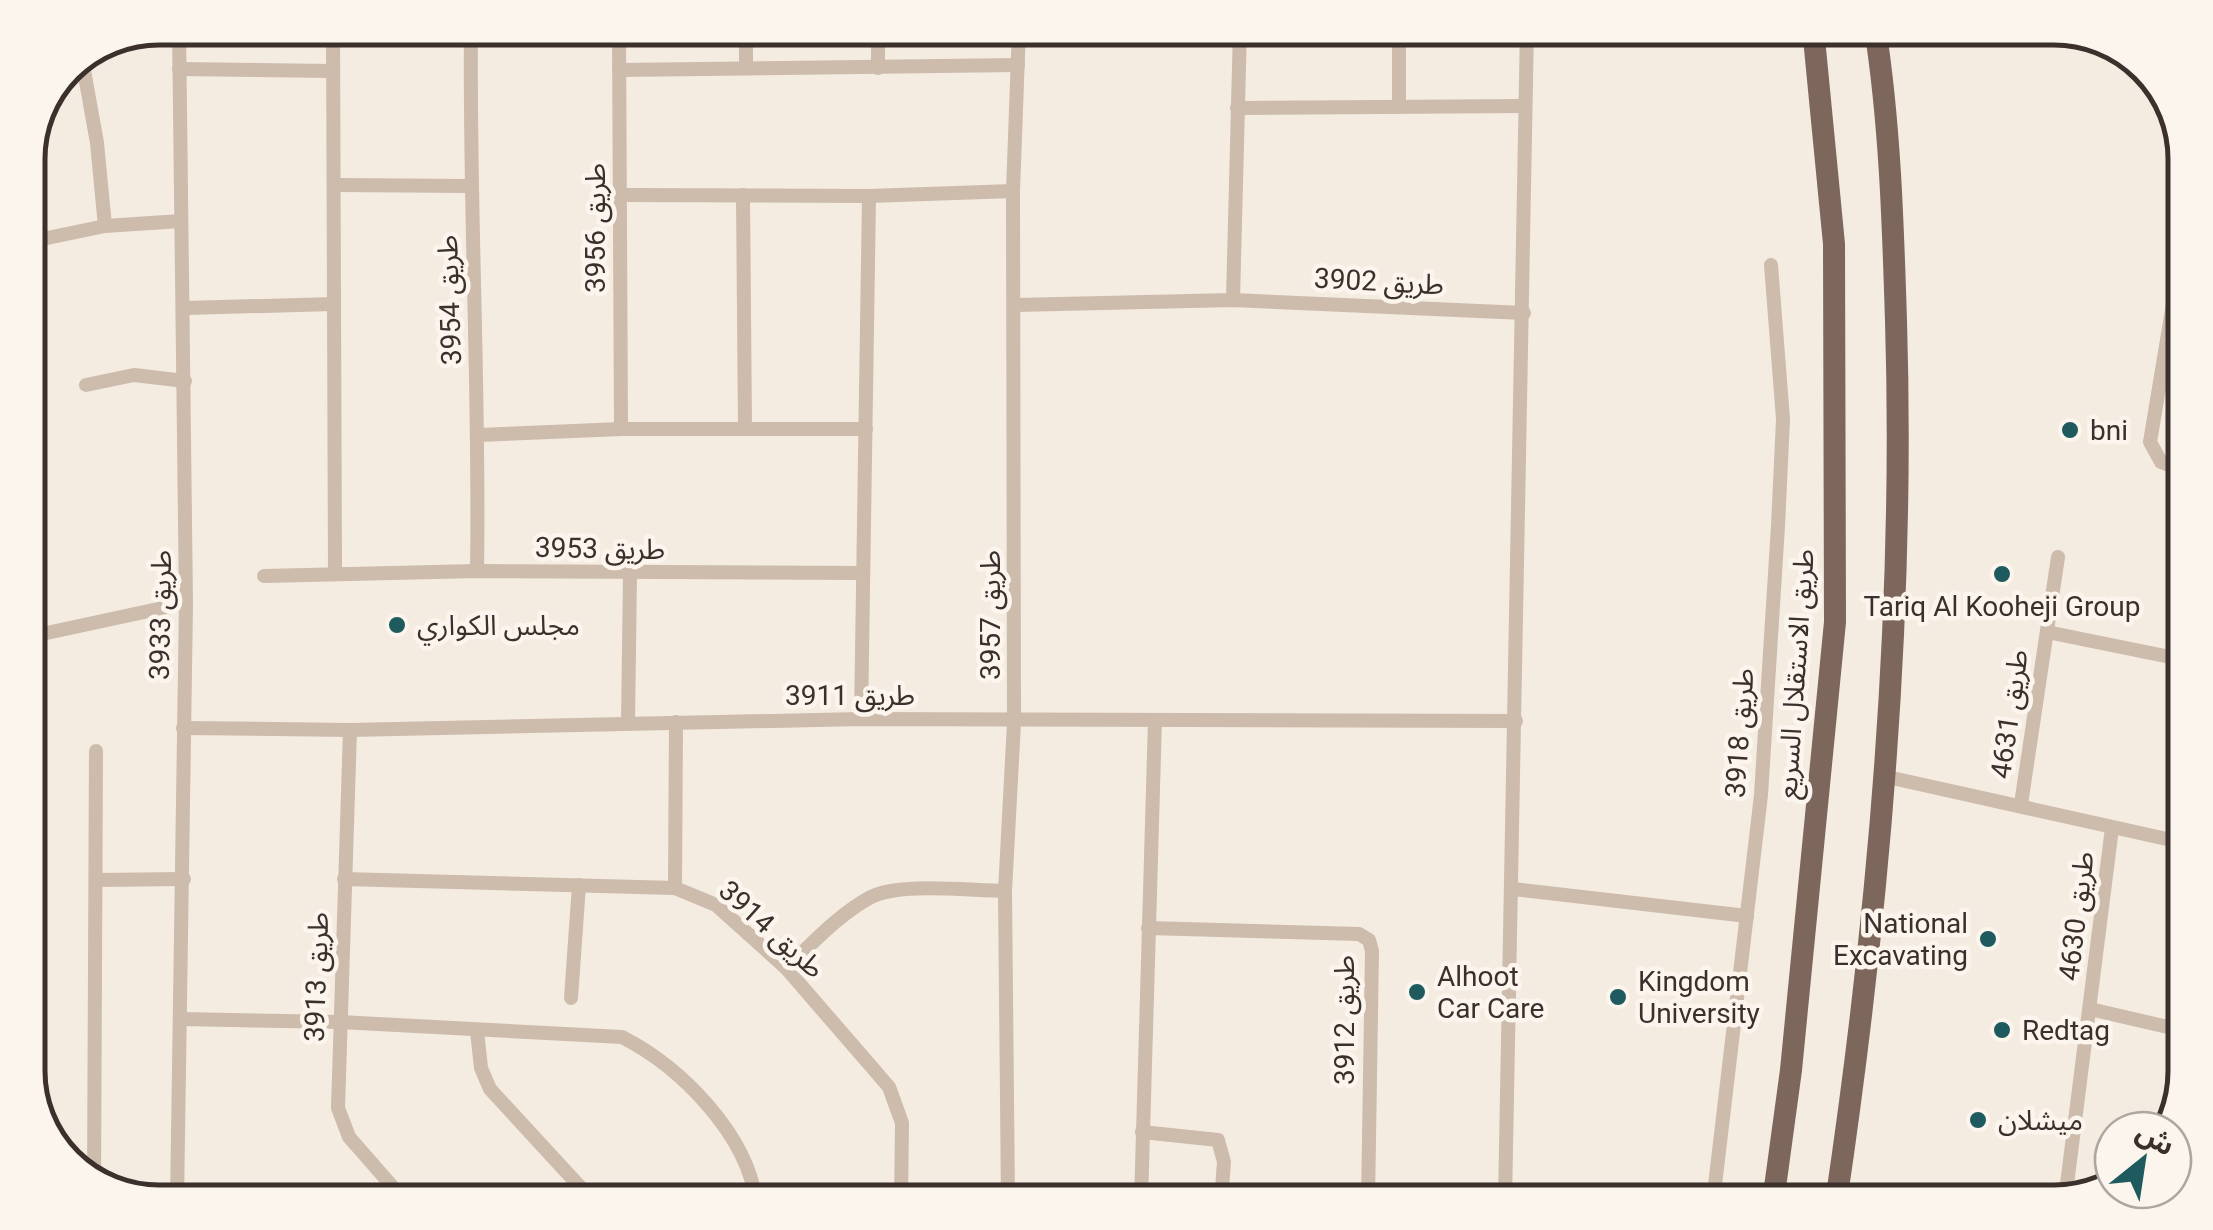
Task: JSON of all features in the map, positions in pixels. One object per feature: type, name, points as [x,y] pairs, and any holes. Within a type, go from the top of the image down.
[{"type":"main road","name":"طريق الاستقلال السريع","points":[[1775,1185],[1791,1070],[1835,622],[1834,244],[1816,45]]},
{"type":"main road","points":[[1839,1185],[1854,1081],[1897,593],[1899,423],[1892,210],[1872,45]]},
{"type":"street","name":"طريق 3933","points":[[176,1185],[186,604],[179,45]]},
{"type":"street","points":[[334,45],[337,185],[335,574]]},
{"type":"street","name":"طريق 3954","points":[[471,45],[470,186],[479,435],[477,571]]},
{"type":"street","name":"طريق 3956","points":[[618,45],[621,429]]},
{"type":"street","points":[[746,45],[746,66]]},
{"type":"street","points":[[878,45],[878,68]]},
{"type":"street","name":"طريق 3957","points":[[1008,1185],[1005,891],[1014,722],[1013,191],[1019,45]]},
{"type":"street","points":[[1233,300],[1239,45]]},
{"type":"street","points":[[1399,45],[1399,107]]},
{"type":"street","points":[[1506,1185],[1527,45]]},
{"type":"street","points":[[619,70],[1018,65]]},
{"type":"street","points":[[180,70],[333,71]]},
{"type":"street","points":[[85,73],[98,142],[105,226]]},
{"type":"street","points":[[1237,108],[1525,106]]},
{"type":"street","points":[[337,185],[470,186]]},
{"type":"street","points":[[620,194],[869,196],[1013,191]]},
{"type":"street","points":[[743,195],[745,428]]},
{"type":"street","points":[[861,719],[869,196]]},
{"type":"street","points":[[45,238],[105,226],[181,221]]},
{"type":"street","name":"طريق 3918","points":[[1715,1185],[1761,795],[1783,419],[1771,265]]},
{"type":"street","name":"طريق 3902","points":[[1016,306],[1233,300],[1524,313]]},
{"type":"street","points":[[185,308],[334,304]]},
{"type":"street","points":[[2168,334],[2150,442],[2161,462],[2168,464]]},
{"type":"street","points":[[86,385],[134,375],[185,381]]},
{"type":"street","points":[[479,435],[621,429],[866,429]]},
{"type":"street","name":"طريق 4631","points":[[2021,804],[2058,557]]},
{"type":"street","name":"طريق 3953","points":[[264,576],[477,571],[630,575],[864,573]]},
{"type":"street","points":[[628,723],[630,575]]},
{"type":"street","points":[[45,634],[186,604]]},
{"type":"street","name":"طريق 4631","points":[[2047,632],[2168,656]]},
{"type":"street","name":"طريق 3911","points":[[184,728],[350,730],[861,719],[1516,721]]},
{"type":"street","points":[[1141,1185],[1155,720]]},
{"type":"street","points":[[676,722],[676,888]]},
{"type":"street","name":"طريق 3913","points":[[350,730],[340,1118],[350,1137],[391,1185]]},
{"type":"street","points":[[94,1164],[96,751]]},
{"type":"street","name":"طريق 4631","points":[[1883,776],[2168,840]]},
{"type":"street","name":"طريق 4630","points":[[2067,1184],[2112,828]]},
{"type":"street","points":[[97,880],[184,879]]},
{"type":"street","name":"طريق 3914","points":[[344,880],[676,888],[716,906],[786,968],[895,1098],[902,1123],[901,1185]]},
{"type":"street","points":[[571,998],[579,885]]},
{"type":"street","points":[[1514,889],[1747,916]]},
{"type":"street","points":[[786,968],[842,916],[874,895],[1005,891]]},
{"type":"street","name":"طريق 3912","points":[[1148,928],[1359,934],[1368,940],[1372,952],[1368,1185]]},
{"type":"street","name":"طريق 4630","points":[[2090,1009],[2168,1027]]},
{"type":"street","points":[[180,1018],[604,1034],[638,1045],[682,1083],[742,1152],[754,1185]]},
{"type":"street","points":[[478,1031],[481,1068],[490,1088],[578,1185]]},
{"type":"street","points":[[1142,1132],[1218,1140],[1224,1162],[1222,1185]]},
{"type":"place","name":"bni","points":[[2070,430]]},
{"type":"place","name":"Tariq Al Kooheji Group","points":[[2002,574]]},
{"type":"place","name":"مجلس الكواري","points":[[397,625]]},
{"type":"place","name":"National Excavating","points":[[1988,939]]},
{"type":"place","name":"Alhoot Car Care","points":[[1417,992]]},
{"type":"place","name":"Kingdom University","points":[[1618,997]]},
{"type":"place","name":"Redtag","points":[[2002,1030]]},
{"type":"place","name":"ميشلان","points":[[1978,1120]]}]
